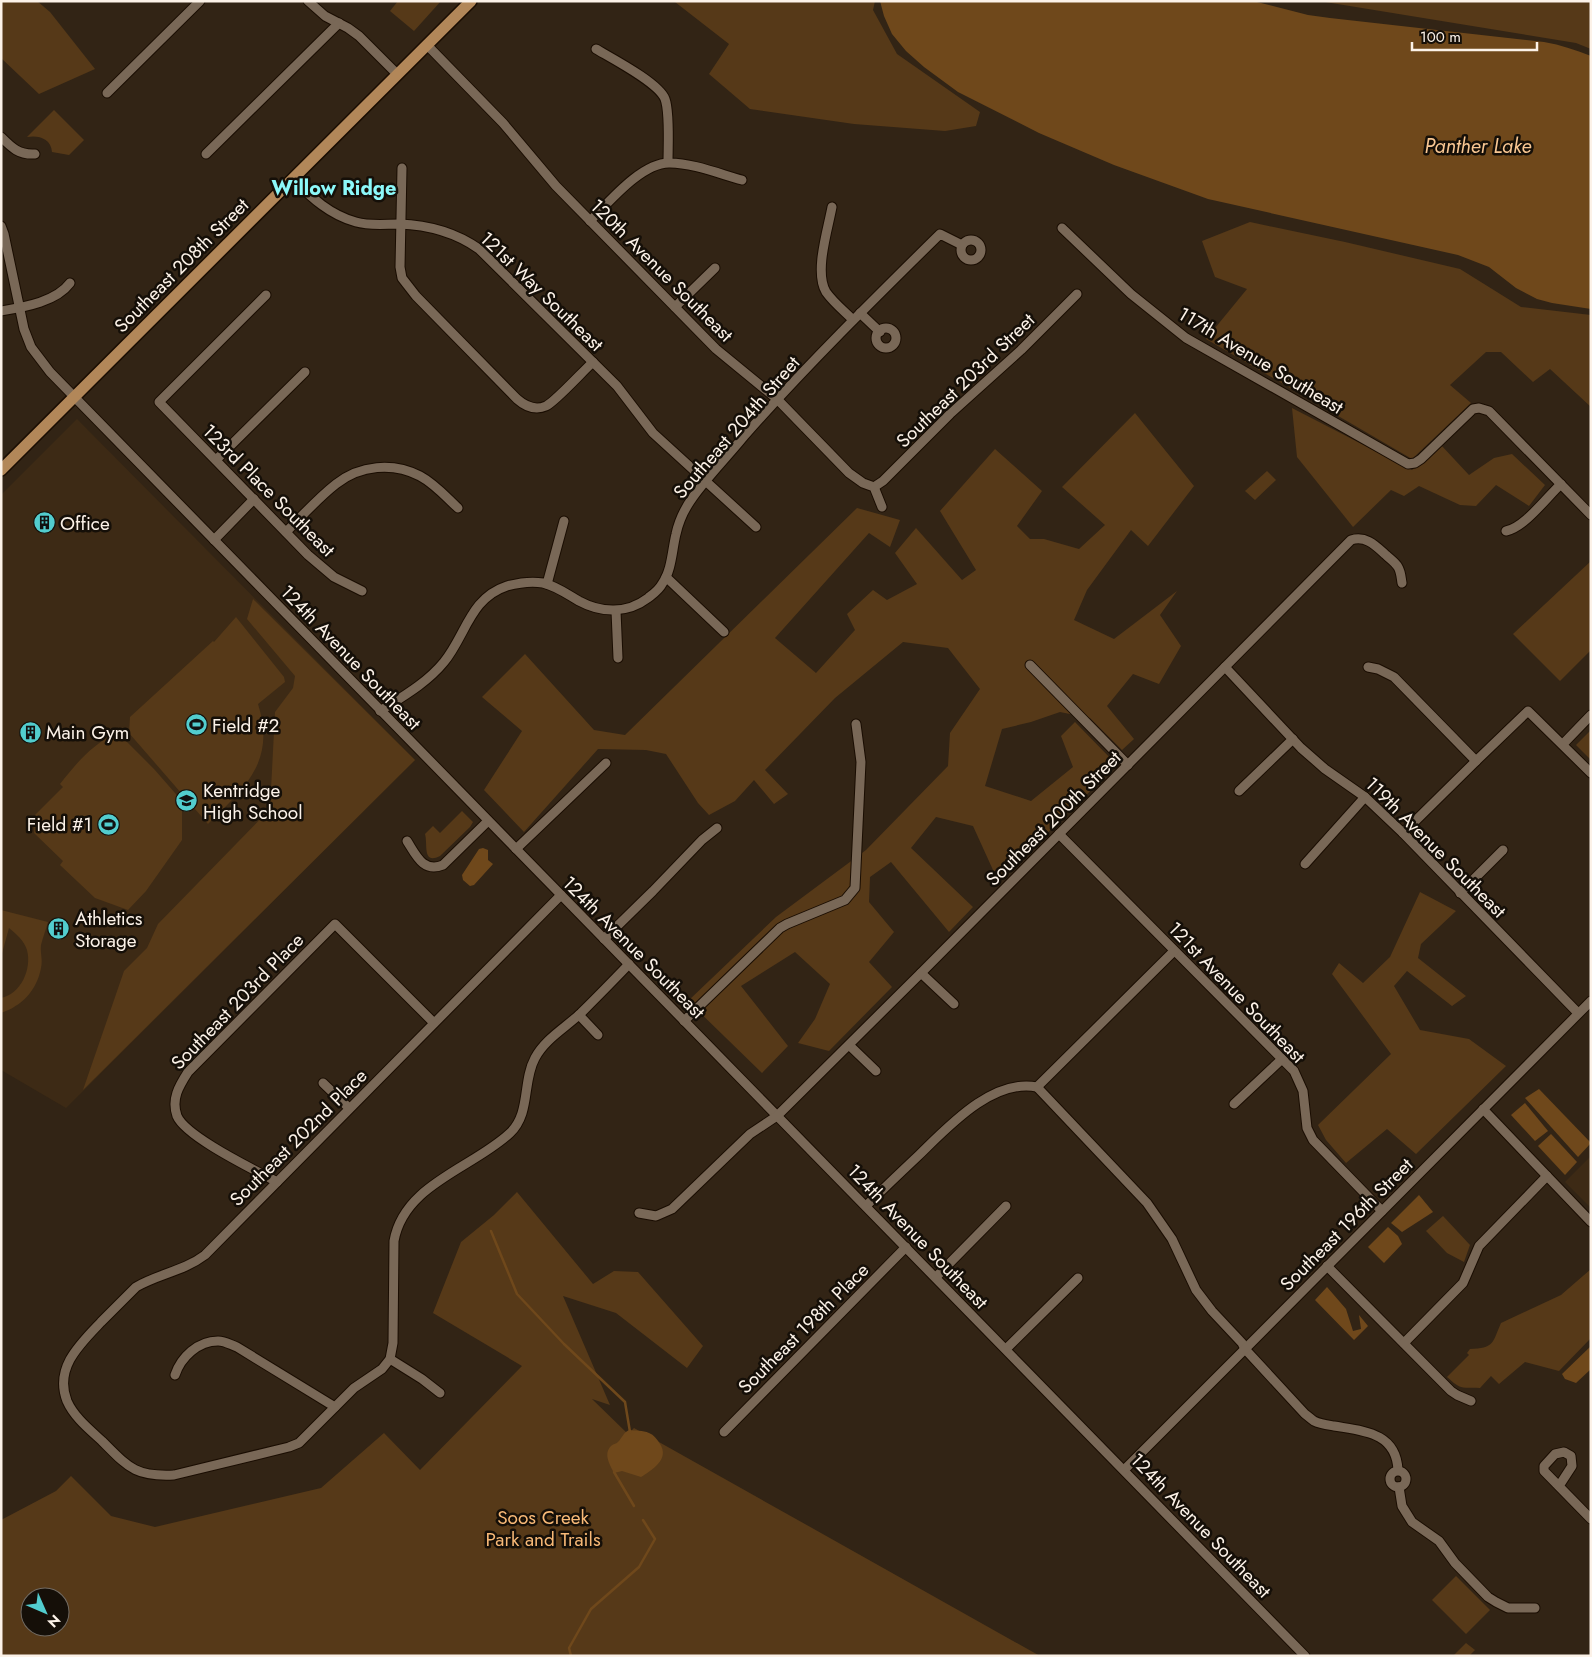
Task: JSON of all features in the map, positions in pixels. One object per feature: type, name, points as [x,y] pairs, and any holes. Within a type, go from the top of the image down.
[{"type":"main road","name":"Southeast 208th Street","points":[[1,470],[471,1]]},
{"type":"street","points":[[107,93],[200,1]]},
{"type":"street","points":[[308,1],[325,16],[359,36],[397,74]]},
{"type":"street","points":[[206,154],[339,23]]},
{"type":"street","name":"120th Avenue Southeast","points":[[427,45],[503,123],[542,172],[716,349],[776,399],[848,473],[863,483],[874,487]]},
{"type":"street","points":[[596,49],[651,83],[663,94],[666,105],[668,162]]},
{"type":"street","points":[[1,137],[16,151],[24,155],[35,154]]},
{"type":"street","points":[[590,221],[635,177],[655,166],[668,162],[742,180]]},
{"type":"street","points":[[402,168],[400,273],[405,284],[416,296],[521,403],[531,407],[546,407],[592,362]]},
{"type":"street","name":"121st Way Southeast","points":[[293,179],[313,199],[338,215],[357,223],[401,224],[439,229],[463,239],[479,249],[617,386],[653,433],[756,527]]},
{"type":"street","points":[[832,207],[821,266],[823,283],[825,291],[853,320]]},
{"type":"street","name":"124th Avenue Southeast","points":[[1,226],[24,329],[31,347],[50,372],[380,712],[1305,1656]]},
{"type":"street","name":"117th Avenue Southeast","points":[[1062,228],[1131,294],[1186,338],[1408,464],[1416,463],[1473,409],[1479,408],[1488,411],[1560,484]]},
{"type":"street","name":"Southeast 204th Street","points":[[380,712],[429,678],[444,663],[454,649],[478,605],[496,591],[529,582],[547,584],[587,605],[598,609],[616,610],[641,603],[656,592],[666,577],[679,522],[687,505],[776,399],[940,234],[962,245]]},
{"type":"street","points":[[675,307],[715,268]]},
{"type":"street","points":[[1,311],[52,297],[66,289],[70,283]]},
{"type":"street","name":"Southeast 203rd Street","points":[[874,487],[883,481],[956,409],[1021,350],[1077,294]]},
{"type":"street","name":"123rd Place Southeast","points":[[266,295],[159,402],[308,555],[328,572],[362,591]]},
{"type":"street","points":[[860,313],[880,332]]},
{"type":"street","points":[[216,460],[305,372]]},
{"type":"street","points":[[286,532],[337,483],[349,475],[379,467],[394,468],[419,476],[438,489],[458,508]]},
{"type":"street","points":[[1506,531],[1516,528],[1523,522],[1560,484],[1591,515]]},
{"type":"street","points":[[874,487],[882,507]]},
{"type":"street","points":[[214,540],[254,500]]},
{"type":"street","points":[[547,584],[564,521]]},
{"type":"street","name":"Southeast 200th Street","points":[[639,1213],[656,1216],[672,1209],[750,1134],[777,1116],[922,974],[1351,540],[1364,539],[1376,546],[1398,565],[1402,583]]},
{"type":"street","points":[[666,577],[724,632]]},
{"type":"street","points":[[616,610],[618,658]]},
{"type":"street","points":[[1030,665],[1128,766]]},
{"type":"street","name":"119th Avenue Southeast","points":[[1225,667],[1293,740],[1325,769],[1365,797],[1404,833],[1578,1013]]},
{"type":"street","points":[[1368,667],[1378,669],[1394,677],[1476,761]]},
{"type":"street","points":[[1404,833],[1528,710],[1591,773]]},
{"type":"street","points":[[1563,744],[1591,715]]},
{"type":"street","points":[[684,1021],[780,928],[845,900],[855,888],[861,762],[856,724]]},
{"type":"street","points":[[1239,791],[1293,740]]},
{"type":"street","points":[[516,849],[606,763]]},
{"type":"street","points":[[1305,864],[1365,797]]},
{"type":"street","points":[[407,841],[419,860],[429,867],[436,868],[443,865],[488,821]]},
{"type":"street","points":[[604,939],[716,828]]},
{"type":"street","name":"121st Avenue Southeast","points":[[1059,834],[1294,1071],[1303,1091],[1307,1128],[1314,1140],[1382,1211]]},
{"type":"street","points":[[1460,893],[1503,850]]},
{"type":"street","name":"Southeast 202nd Place","points":[[335,1407],[299,1443],[289,1447],[174,1475],[156,1476],[142,1473],[126,1465],[81,1421],[67,1402],[64,1389],[65,1370],[76,1348],[136,1287],[196,1262],[205,1255],[561,896]]},
{"type":"street","name":"Southeast 203rd Place","points":[[277,1182],[202,1140],[188,1130],[177,1116],[175,1097],[188,1072],[335,924],[434,1023]]},
{"type":"street","points":[[1036,1087],[1174,951]]},
{"type":"street","points":[[175,1375],[182,1359],[198,1347],[217,1341],[237,1347],[335,1407],[354,1388],[382,1368],[390,1359],[393,1343],[394,1241],[398,1225],[404,1214],[411,1204],[431,1187],[512,1131],[524,1109],[528,1077],[536,1056],[558,1031],[579,1015],[629,964]]},
{"type":"street","points":[[922,974],[954,1004]]},
{"type":"street","name":"Southeast 196th Street","points":[[1124,1470],[1591,1000]]},
{"type":"street","points":[[579,1015],[598,1035]]},
{"type":"street","points":[[850,1045],[876,1071]]},
{"type":"street","points":[[1234,1104],[1282,1058]]},
{"type":"street","points":[[323,1083],[349,1108]]},
{"type":"street","points":[[866,1206],[943,1132],[975,1105],[1007,1089],[1028,1086],[1036,1087],[1147,1203],[1172,1240],[1196,1290],[1212,1311],[1242,1343],[1245,1350],[1305,1414],[1315,1422],[1371,1432],[1382,1438],[1392,1448],[1397,1460],[1398,1470],[1391,1474],[1390,1479],[1394,1486],[1399,1487],[1402,1506],[1412,1522],[1439,1542],[1455,1563],[1488,1597],[1508,1608],[1535,1608]]},
{"type":"street","points":[[1483,1109],[1591,1222]]},
{"type":"street","points":[[1404,1343],[1463,1283],[1468,1275],[1474,1254],[1485,1239],[1547,1176]]},
{"type":"street","points":[[936,1278],[1006,1206]]},
{"type":"street","name":"Southeast 198th Place","points":[[724,1432],[906,1247]]},
{"type":"street","points":[[1328,1266],[1451,1391],[1457,1396],[1471,1401]]},
{"type":"street","points":[[1006,1349],[1078,1278]]},
{"type":"street","points":[[390,1359],[422,1378],[440,1393]]},
{"type":"street","points":[[1559,1486],[1591,1518]]},
{"type":"shaded area","name":"Kentridge High School","points":[[77,419],[415,760],[66,1108],[1,1070],[1,495]]},
{"type":"shaded area","points":[[1591,1156],[1591,1208],[1565,1182]]},
{"type":"green space","points":[[1,1],[37,1],[50,12],[95,69],[39,94],[1,58]]},
{"type":"green space","points":[[398,1],[441,1],[414,31],[390,11]]},
{"type":"green space","points":[[660,1],[875,1],[873,10],[897,54],[980,112],[976,126],[945,131],[854,124],[750,109],[709,74],[729,44],[675,2]]},
{"type":"green space","points":[[1319,1],[1591,1],[1591,49],[1576,43]]},
{"type":"green space","points":[[54,110],[84,140],[69,155],[52,152],[49,143],[43,138],[27,137]]},
{"type":"green space","points":[[1250,222],[1460,269],[1521,307],[1591,315],[1591,407],[1550,369],[1533,382],[1501,352],[1486,352],[1450,385],[1471,403],[1412,459],[1206,339],[1247,289],[1215,277],[1202,241]]},
{"type":"green space","points":[[1292,408],[1412,470],[1441,445],[1469,475],[1494,458],[1512,454],[1545,485],[1529,506],[1496,485],[1476,506],[1460,505],[1419,486],[1404,496],[1391,490],[1353,527],[1297,457]]},
{"type":"green space","points":[[1135,413],[1194,486],[1148,546],[1131,530],[1087,590],[1074,620],[1114,639],[1177,591],[1160,615],[1181,646],[1159,684],[1133,674],[1107,706],[1134,739],[1122,750],[1090,718],[1060,712],[1002,729],[985,786],[1031,801],[1073,767],[1061,736],[1075,722],[1117,765],[998,881],[973,826],[936,817],[911,848],[973,907],[949,932],[891,862],[870,877],[869,902],[894,932],[869,962],[892,987],[829,1051],[798,1043],[815,1019],[830,984],[795,952],[741,986],[788,1046],[762,1073],[688,1001],[776,917],[866,850],[948,766],[950,733],[980,689],[948,648],[903,642],[835,698],[765,770],[788,794],[774,804],[754,780],[735,801],[709,815],[698,803],[666,754],[646,750],[598,749],[524,832],[484,790],[522,731],[482,697],[525,654],[594,730],[625,735],[857,508],[900,520],[890,547],[869,533],[775,638],[816,673],[855,630],[847,614],[873,590],[887,600],[917,584],[895,553],[916,528],[962,580],[976,570],[940,511],[995,449],[1042,491],[1017,526],[1030,539],[1044,539],[1079,549],[1105,525],[1062,487]]},
{"type":"green space","points":[[1267,471],[1276,480],[1255,500],[1245,491]]},
{"type":"green space","points":[[1591,561],[1591,650],[1560,681],[1513,634]]},
{"type":"green space","points":[[253,599],[415,760],[83,1090],[124,971],[147,948],[158,924],[270,809],[275,712],[293,688],[295,676],[247,619]]},
{"type":"green space","name":"Field #2","points":[[236,617],[284,677],[285,682],[258,704],[263,724],[263,742],[260,757],[254,771],[234,798],[208,824],[129,733],[130,717],[214,642]]},
{"type":"green space","points":[[1591,730],[1591,760],[1576,745]]},
{"type":"green space","name":"Field #1","points":[[117,732],[154,769],[182,801],[182,840],[146,891],[128,910],[95,898],[60,865],[63,861],[34,833],[35,815],[63,787],[60,784],[67,775],[92,749]]},
{"type":"green space","points":[[462,811],[473,822],[470,827],[440,856],[430,858],[427,852],[425,834],[433,826],[440,833]]},
{"type":"green space","points":[[1420,892],[1456,911],[1421,944],[1418,958],[1466,996],[1452,1006],[1407,971],[1394,986],[1420,1030],[1469,1039],[1506,1066],[1416,1154],[1387,1129],[1346,1163],[1326,1140],[1318,1125],[1391,1054],[1332,974],[1339,963],[1363,983],[1390,957]]},
{"type":"green space","points":[[1,910],[48,922],[41,945],[42,965],[36,983],[22,1001],[1,1013],[1,998],[8,996],[23,980],[28,965],[28,957],[24,943],[9,928],[1,957]]},
{"type":"green space","name":"Soos Creek Park and Trails","points":[[517,1192],[593,1284],[614,1271],[638,1272],[703,1346],[687,1368],[616,1313],[563,1296],[610,1405],[592,1399],[628,1434],[634,1428],[1040,1656],[1,1656],[1,1520],[56,1491],[71,1476],[111,1516],[155,1527],[321,1488],[384,1433],[420,1470],[522,1366],[433,1313],[461,1242],[494,1215]]},
{"type":"green space","points":[[1443,1216],[1470,1245],[1464,1262],[1447,1253],[1426,1231]]},
{"type":"green space","points":[[1591,1269],[1591,1338],[1559,1371],[1525,1362],[1499,1384],[1491,1376],[1480,1388],[1459,1386],[1447,1377],[1469,1355],[1467,1353],[1470,1349],[1491,1344],[1501,1323],[1561,1295]]},
{"type":"green space","points":[[1456,1576],[1490,1610],[1466,1634],[1432,1600]]},
{"type":"green space","points":[[1466,1643],[1475,1650],[1469,1656],[1453,1656]]},
{"type":"water","name":"Panther Lake","points":[[880,1],[1253,1],[1308,15],[1544,42],[1591,56],[1591,309],[1537,299],[1516,288],[1489,267],[1458,255],[1208,199],[1114,165],[1039,133],[958,92],[924,67],[906,51],[892,34]]},
{"type":"water","points":[[479,849],[488,850],[488,860],[493,864],[474,885],[470,886],[463,880],[462,875]]},
{"type":"water","points":[[1539,1089],[1591,1143],[1578,1157],[1525,1098]]},
{"type":"water","points":[[1525,1103],[1548,1131],[1535,1141],[1511,1115]]},
{"type":"water","points":[[1551,1134],[1577,1162],[1565,1175],[1538,1146]]},
{"type":"water","points":[[1419,1195],[1433,1212],[1402,1232],[1391,1223]]},
{"type":"water","points":[[1388,1227],[1398,1236],[1402,1244],[1384,1263],[1368,1247]]},
{"type":"water","points":[[1327,1287],[1346,1309],[1353,1331],[1361,1329],[1359,1315],[1368,1326],[1354,1340],[1315,1300]]},
{"type":"water","points":[[1591,1346],[1591,1369],[1576,1383],[1565,1379],[1562,1374]]},
{"type":"water","points":[[629,1430],[644,1431],[651,1434],[657,1439],[663,1449],[663,1455],[658,1464],[641,1477],[622,1471],[614,1473],[608,1460],[609,1449]]},
{"type":"waterway","points":[[491,1231],[517,1294],[564,1344],[625,1402],[630,1432]]},
{"type":"waterway","points":[[614,1472],[634,1506]]},
{"type":"waterway","points":[[571,1656],[569,1648],[591,1609],[639,1567],[655,1539],[643,1520]]},
{"type":"place","name":"Office","points":[[44,523]]},
{"type":"place","name":"Field #2","points":[[196,725]]},
{"type":"place","name":"Main Gym","points":[[30,732]]},
{"type":"place","name":"Kentridge High School","points":[[187,801]]},
{"type":"place","name":"Field #1","points":[[108,824]]},
{"type":"place","name":"Athletics Storage","points":[[59,929]]},
{"type":"district","name":"Willow Ridge","points":[[334,188]]}]
